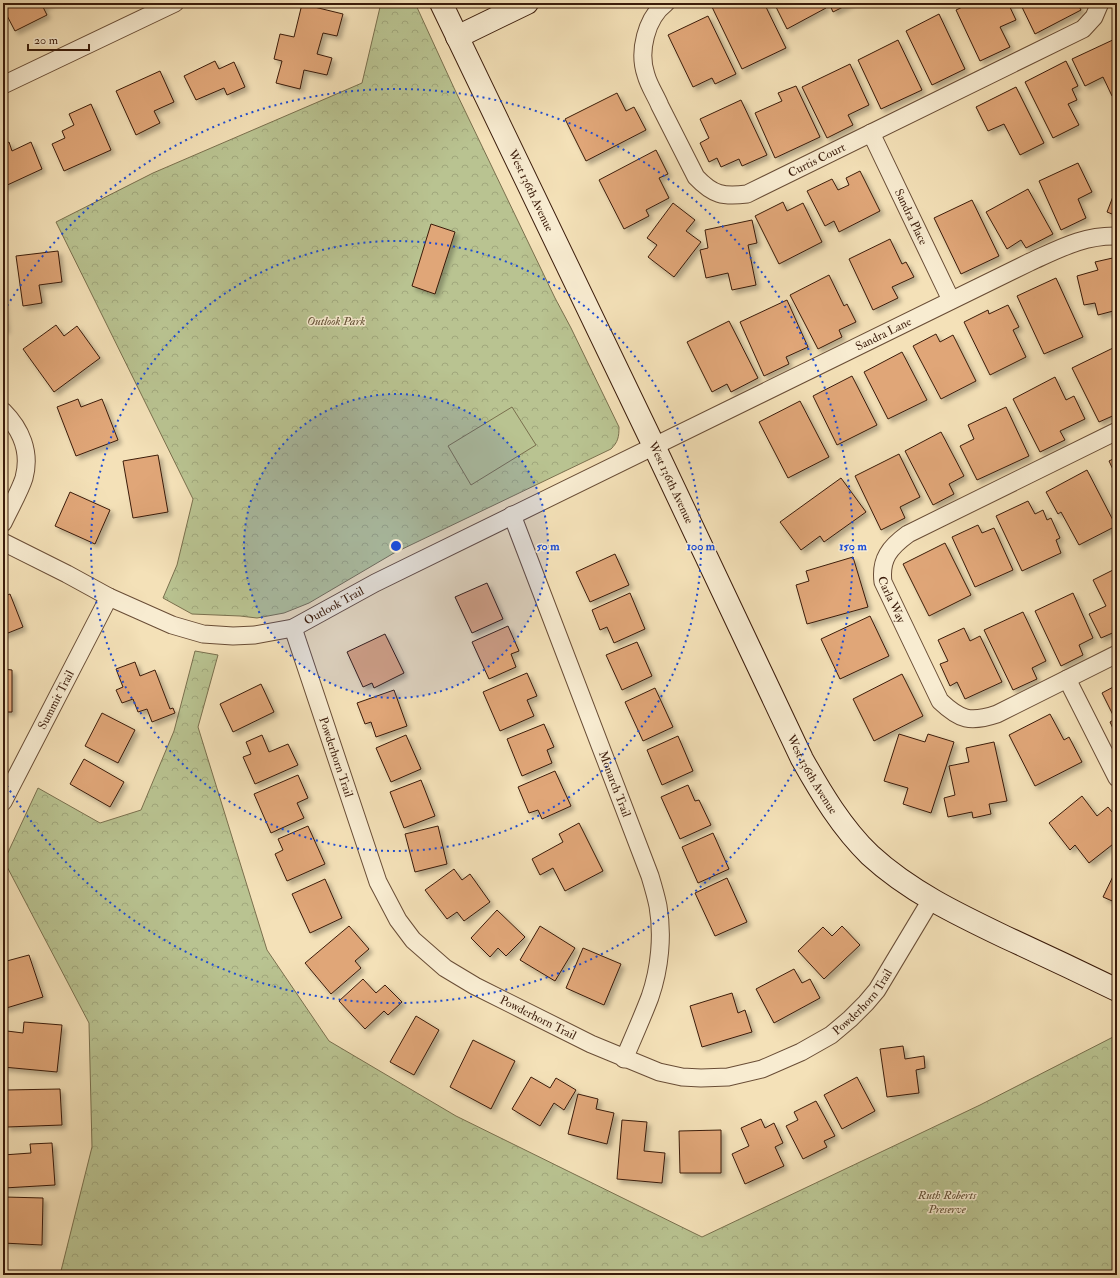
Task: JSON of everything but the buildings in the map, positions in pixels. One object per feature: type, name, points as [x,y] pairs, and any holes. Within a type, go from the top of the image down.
[{"type":"street","points":[[3,85],[175,3]]},
{"type":"street","name":"West 136th Avenue","points":[[441,3],[654,446],[802,759],[820,790],[843,824],[870,855],[894,875],[931,900],[984,927],[1117,990]]},
{"type":"street","points":[[457,37],[527,3]]},
{"type":"street","name":"Curtis Court","points":[[666,3],[660,7],[651,21],[644,43],[642,55],[646,76],[696,177],[705,187],[715,192],[730,196],[746,194],[1083,29],[1094,17],[1100,3]]},
{"type":"street","name":"Sandra Place","points":[[871,133],[951,300]]},
{"type":"street","name":"Sandra Lane","points":[[654,446],[951,300],[1072,243],[1095,237],[1117,236]]},
{"type":"street","points":[[3,411],[13,420],[18,429],[26,453],[23,479],[3,523]]},
{"type":"street","name":"Carla Way","points":[[1117,431],[908,534],[890,549],[884,559],[882,574],[883,582],[940,701],[950,711],[960,717],[971,719],[984,718],[997,714],[1117,654]]},
{"type":"street","name":"Outlook Trail","points":[[3,542],[68,574],[109,598],[172,625],[203,634],[233,636],[255,635],[293,628],[375,583],[654,446]]},
{"type":"street","name":"Monarch Trail","points":[[512,515],[650,876],[658,905],[660,950],[655,978],[650,996],[624,1059]]},
{"type":"street","name":"Summit Trail","points":[[3,802],[109,598]]},
{"type":"street","name":"Powderhorn Trail","points":[[293,628],[378,882],[398,920],[413,940],[445,968],[475,986],[624,1059],[659,1072],[682,1077],[728,1077],[762,1069],[801,1052],[832,1035],[850,1020],[866,1003],[877,990],[931,900]]},
{"type":"street","points":[[1067,679],[1117,778]]},
{"type":"green space","name":"Outlook Park","points":[[381,3],[415,3],[454,88],[555,298],[619,427],[618,439],[611,449],[394,553],[309,603],[284,613],[257,618],[192,614],[163,598],[177,565],[193,499],[56,222],[153,173],[362,83]]},
{"type":"green space","points":[[512,407],[536,445],[471,485],[448,446]]},
{"type":"green space","name":"Ruth Roberts Preserve","points":[[195,651],[218,655],[198,727],[267,950],[329,1041],[456,1116],[702,1237],[980,1105],[1117,1035],[1117,1275],[60,1275],[92,1147],[89,1023],[4,861],[38,788],[100,823],[141,810],[174,731]]}]
